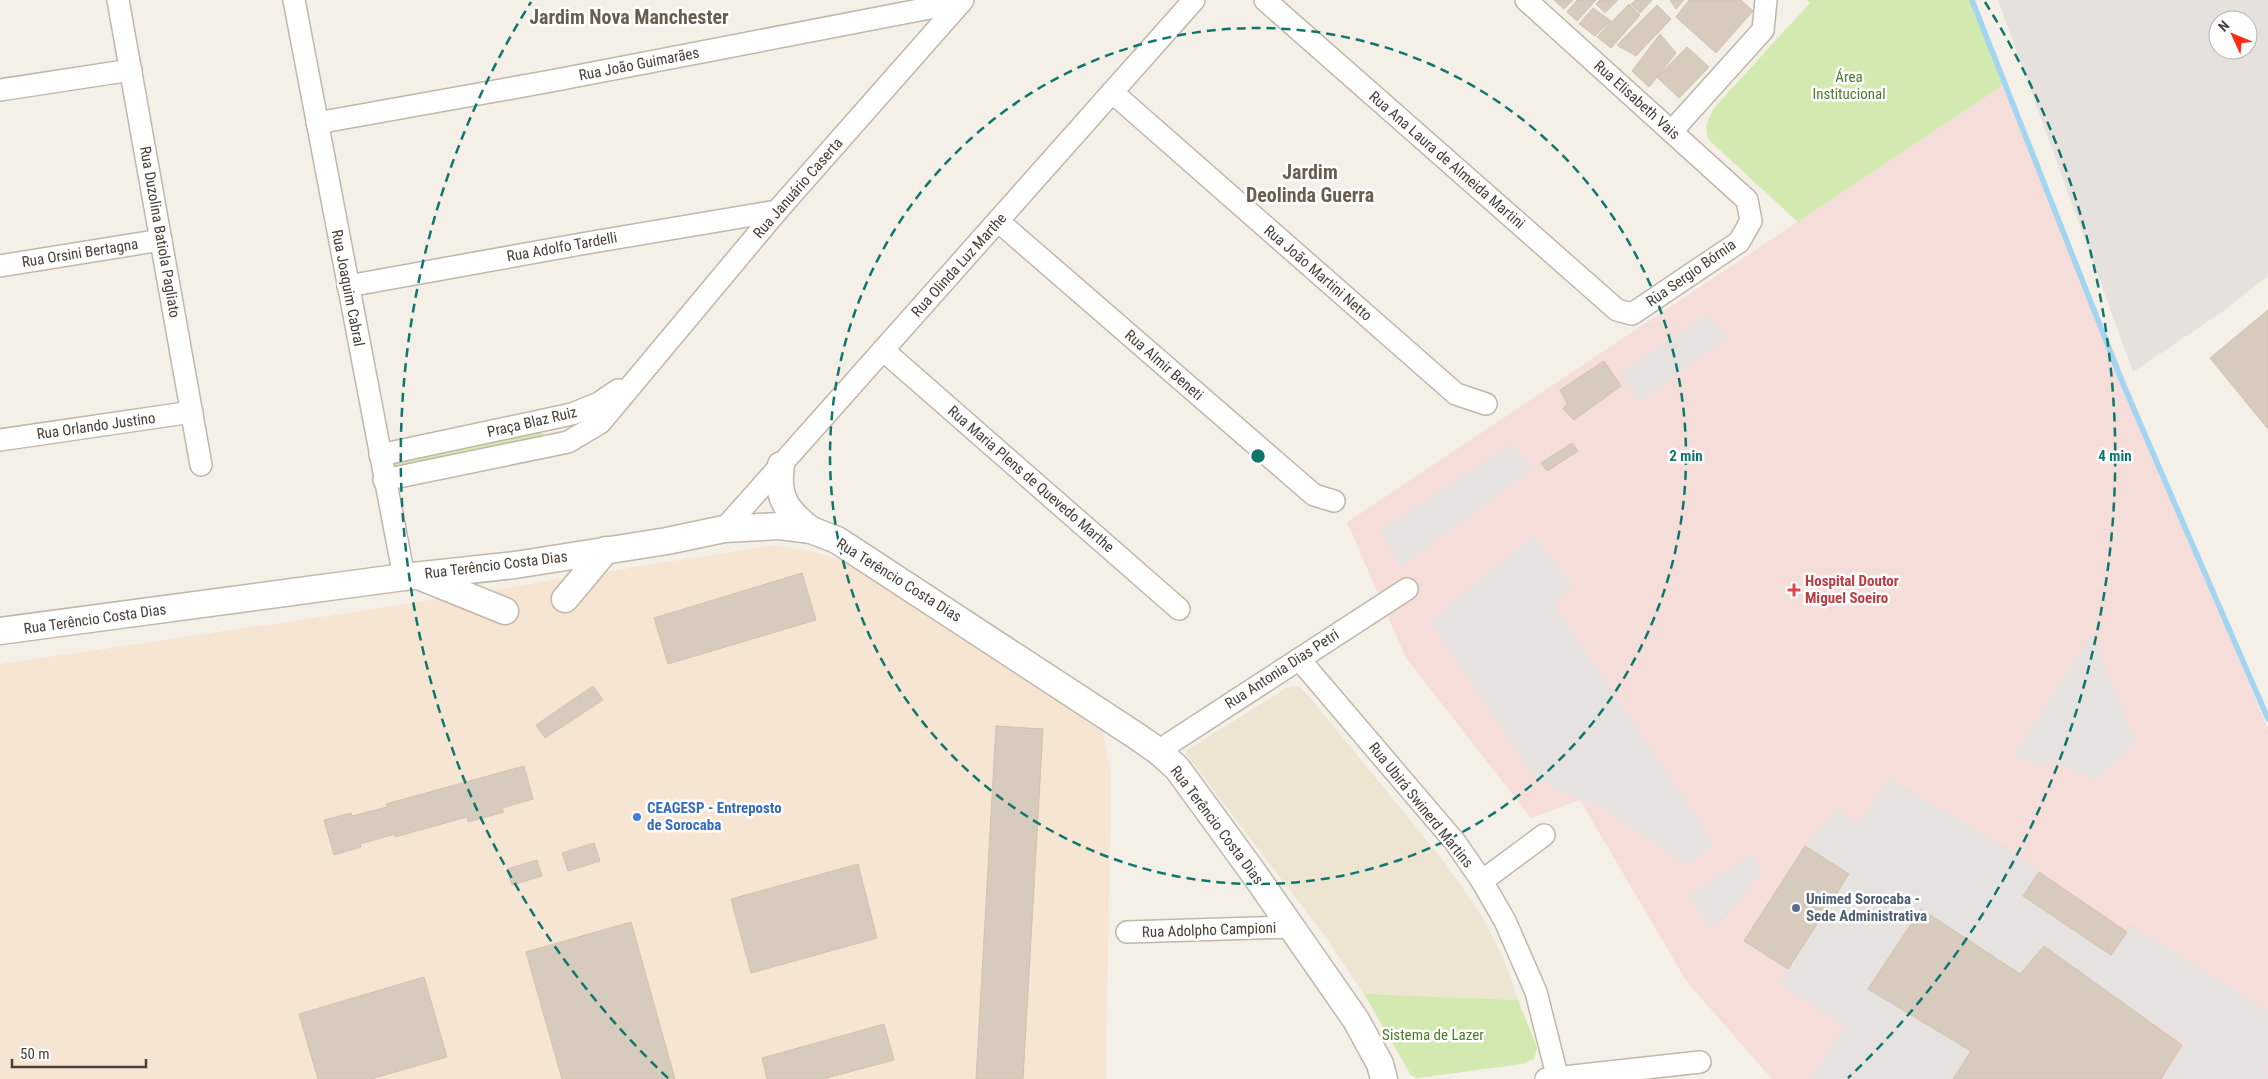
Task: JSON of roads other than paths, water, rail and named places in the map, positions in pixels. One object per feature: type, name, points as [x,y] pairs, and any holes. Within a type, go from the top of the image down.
[{"type":"street","name":"Rua Duzolina Batiola Pagliato","points":[[118,0],[201,465]]},
{"type":"street","name":"Rua Joaquim Cabral","points":[[294,0],[384,480],[411,576]]},
{"type":"street","name":"Rua Olinda Luz Marthe","points":[[724,529],[1194,0]]},
{"type":"street","name":"Rua Ana Laura de Almeida Martini","points":[[1265,0],[1617,310],[1632,314]]},
{"type":"street","name":"Rua Elisabeth Vais","points":[[1526,0],[1747,200]]},
{"type":"street","name":"Rua João Guimarães","points":[[317,123],[551,81],[962,1]]},
{"type":"street","name":"Rua Januário Caserta","points":[[635,378],[777,210],[962,1]]},
{"type":"street","points":[[1672,132],[1763,30],[1766,1]]},
{"type":"street","points":[[0,90],[130,70]]},
{"type":"street","name":"Rua João Martini Netto","points":[[1112,92],[1456,394],[1486,404]]},
{"type":"street","name":"Rua Sergio Bórnia","points":[[1632,314],[1739,242],[1751,221],[1747,200]]},
{"type":"street","name":"Rua Adolfo Tardelli","points":[[348,286],[777,210]]},
{"type":"street","name":"Rua Almir Beneti","points":[[998,221],[1314,495],[1334,501]]},
{"type":"street","name":"Rua Orsini Bertagna","points":[[0,266],[161,240]]},
{"type":"street","name":"Rua Maria Plens de Quevedo Marthe","points":[[883,350],[1179,609]]},
{"type":"street","name":"Praça Blaz Ruiz","points":[[380,455],[572,414],[599,403],[635,378]]},
{"type":"street","name":"Praça Blaz Ruiz","points":[[384,480],[568,442],[600,423],[635,378]]},
{"type":"street","name":"Rua Orlando Justino","points":[[0,440],[192,412]]},
{"type":"street","points":[[781,465],[779,491],[784,502],[796,517],[811,530]]},
{"type":"street","name":"Rua Terêncio Costa Dias","points":[[0,631],[411,576],[515,565],[724,529],[780,526],[811,530],[837,540],[988,637],[1158,751],[1177,768],[1292,927],[1356,1020],[1380,1064],[1384,1079]]},
{"type":"street","points":[[566,599],[606,550]]},
{"type":"street","points":[[411,576],[504,611]]},
{"type":"street","name":"Rua Antonia Dias Petri","points":[[1158,751],[1407,589]]},
{"type":"street","name":"Rua Ubirá Swinerd Martins","points":[[1299,659],[1456,842],[1482,881],[1505,921],[1536,992],[1554,1078]]},
{"type":"street","points":[[1482,881],[1544,834]]},
{"type":"street","name":"Rua Adolpho Campioni","points":[[1127,932],[1292,927]]},
{"type":"street","points":[[1554,1078],[1700,1062]]},
{"type":"waterway","points":[[1972,0],[2123,384],[2268,719]]},
{"type":"place","name":"Hospital Doutor Miguel Soeiro","points":[[1794,590]]},
{"type":"place","name":"CEAGESP - Entreposto de Sorocaba","points":[[637,817]]},
{"type":"place","name":"Unimed Sorocaba - Sede Administrativa","points":[[1796,908]]},
{"type":"district","name":"Jardim Nova Manchester","points":[[629,17]]},
{"type":"district","name":"Jardim Deolinda Guerra","points":[[1310,184]]},
{"type":"park label","name":"Área Institucional","points":[[1849,86]]},
{"type":"park label","name":"Sistema de Lazer","points":[[1433,1035]]}]
